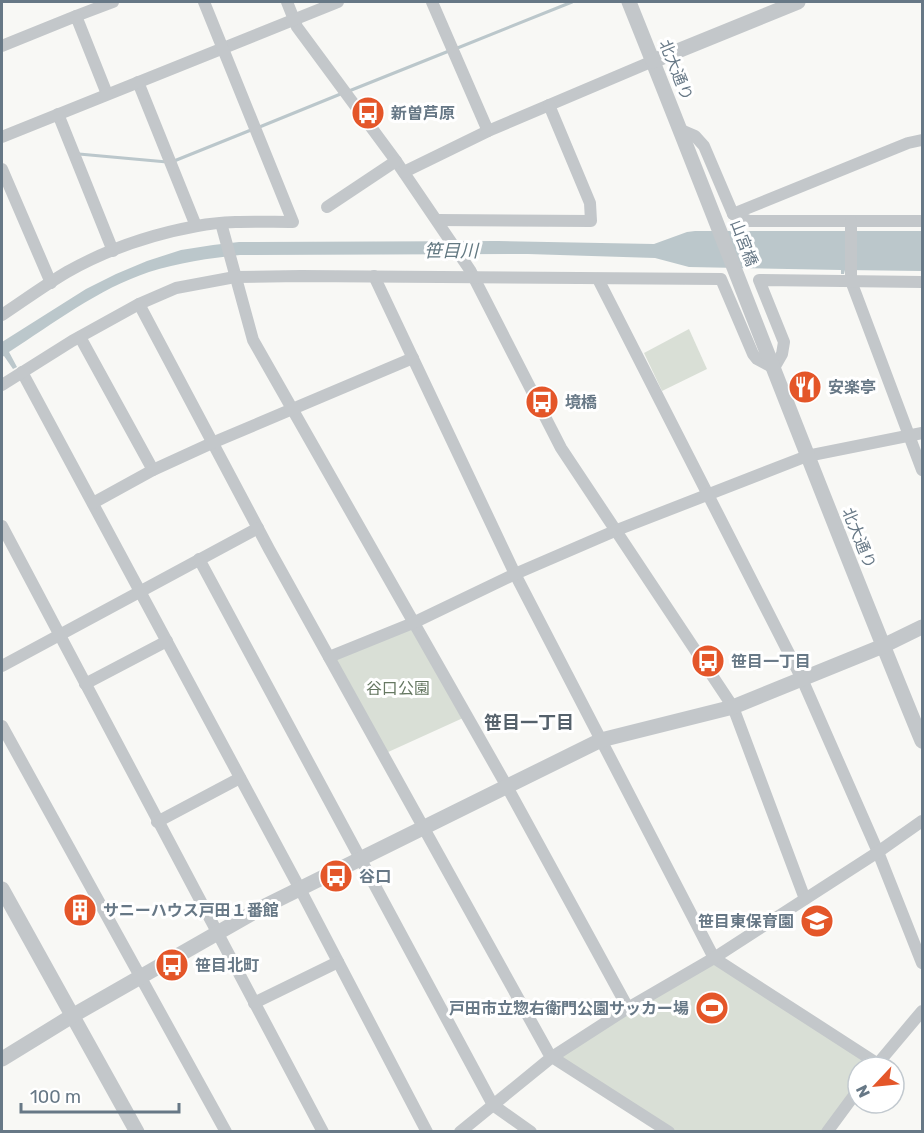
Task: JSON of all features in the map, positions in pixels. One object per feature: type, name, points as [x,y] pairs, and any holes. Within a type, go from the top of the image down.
[{"type":"street","points":[[2,315],[67,272],[138,242],[196,226],[293,222],[204,2]]},
{"type":"street","points":[[287,2],[297,27],[404,171],[472,274],[561,448],[733,706],[806,899]]},
{"type":"street","points":[[2,137],[338,2]]},
{"type":"street","points":[[432,2],[488,131]]},
{"type":"street","name":"北大通り","points":[[629,2],[690,152]]},
{"type":"street","points":[[404,171],[488,131],[798,2]]},
{"type":"street","points":[[2,46],[107,3]]},
{"type":"street","points":[[76,16],[107,94]]},
{"type":"street","points":[[138,82],[196,226]]},
{"type":"street","points":[[439,222],[591,221],[590,203],[549,105]]},
{"type":"street","points":[[58,114],[113,251]]},
{"type":"street","points":[[681,130],[695,136],[704,146],[733,214],[749,221],[851,223],[922,221]]},
{"type":"street","points":[[733,214],[908,143],[922,140]]},
{"type":"street","name":"山宮橋","points":[[690,152],[765,347]]},
{"type":"street","points":[[327,207],[396,161]]},
{"type":"street","points":[[2,170],[51,283]]},
{"type":"street","points":[[851,223],[851,279],[922,470]]},
{"type":"street","points":[[222,225],[253,340],[507,787],[628,1008]]},
{"type":"street","points":[[2,385],[80,336],[139,304],[176,288],[235,275],[472,274],[598,279],[722,279],[753,354],[774,368],[782,354],[784,342],[759,280],[851,279],[922,282]]},
{"type":"street","points":[[374,276],[515,574],[714,958],[862,1055]]},
{"type":"street","points":[[598,279],[802,679],[878,852],[922,963]]},
{"type":"street","points":[[139,304],[258,528],[552,1058],[669,1131]]},
{"type":"street","points":[[80,336],[153,470]]},
{"type":"street","name":"北大通り","points":[[765,347],[922,741]]},
{"type":"street","points":[[93,503],[153,470],[212,443],[413,358]]},
{"type":"street","points":[[22,372],[300,889],[427,1131]]},
{"type":"street","points":[[329,657],[413,623],[515,574],[616,530],[807,456],[922,433]]},
{"type":"street","points":[[2,526],[323,1131]]},
{"type":"street","points":[[2,666],[258,528]]},
{"type":"street","points":[[199,559],[493,1105],[531,1131]]},
{"type":"street","points":[[2,1059],[216,933],[602,740],[733,706],[883,646],[922,627]]},
{"type":"street","points":[[85,684],[167,641]]},
{"type":"street","points":[[2,726],[226,1131]]},
{"type":"street","points":[[158,822],[240,778]]},
{"type":"street","points":[[460,1131],[552,1058],[628,1008],[714,958],[922,821]]},
{"type":"street","points":[[2,889],[137,1131]]},
{"type":"street","points":[[254,1003],[338,962]]},
{"type":"street","points":[[885,1055],[922,1011]]},
{"type":"street","points":[[827,1131],[846,1106]]},
{"type":"green space","points":[[689,329],[707,369],[662,391],[644,353]]},
{"type":"green space","name":"谷口公園","points":[[412,627],[463,718],[386,753],[333,659]]},
{"type":"green space","name":"戸田市立惣右衛門公園サッカー場","points":[[714,958],[857,1055],[846,1055],[846,1106],[827,1131],[669,1132],[552,1057]]},
{"type":"water","name":"笹目川","points":[[695,231],[922,231],[922,271],[845,270],[844,274],[841,274],[841,270],[689,267],[655,258],[528,254],[240,255],[182,263],[130,279],[77,308],[9,352],[17,367],[13,369],[4,356],[2,357],[2,342],[86,289],[147,261],[181,250],[239,242],[498,241],[654,244]]},
{"type":"waterway","points":[[455,49],[572,2]]},
{"type":"waterway","points":[[349,91],[449,51]]},
{"type":"waterway","points":[[257,128],[343,93]]},
{"type":"waterway","points":[[174,161],[251,130]]},
{"type":"waterway","points":[[79,154],[167,162]]},
{"type":"place","name":"新曽芦原","points":[[368,113]]},
{"type":"place","name":"安楽亭","points":[[805,387]]},
{"type":"place","name":"境橋","points":[[542,402]]},
{"type":"place","name":"笹目一丁目","points":[[708,661]]},
{"type":"place","name":"谷口","points":[[336,876]]},
{"type":"place","name":"サニーハウス戸田１番館","points":[[80,910]]},
{"type":"place","name":"笹目東保育園","points":[[817,921]]},
{"type":"place","name":"笹目北町","points":[[172,965]]},
{"type":"place","name":"戸田市立惣右衛門公園サッカー場","points":[[712,1008]]},
{"type":"district","name":"笹目一丁目","points":[[529,723]]}]
